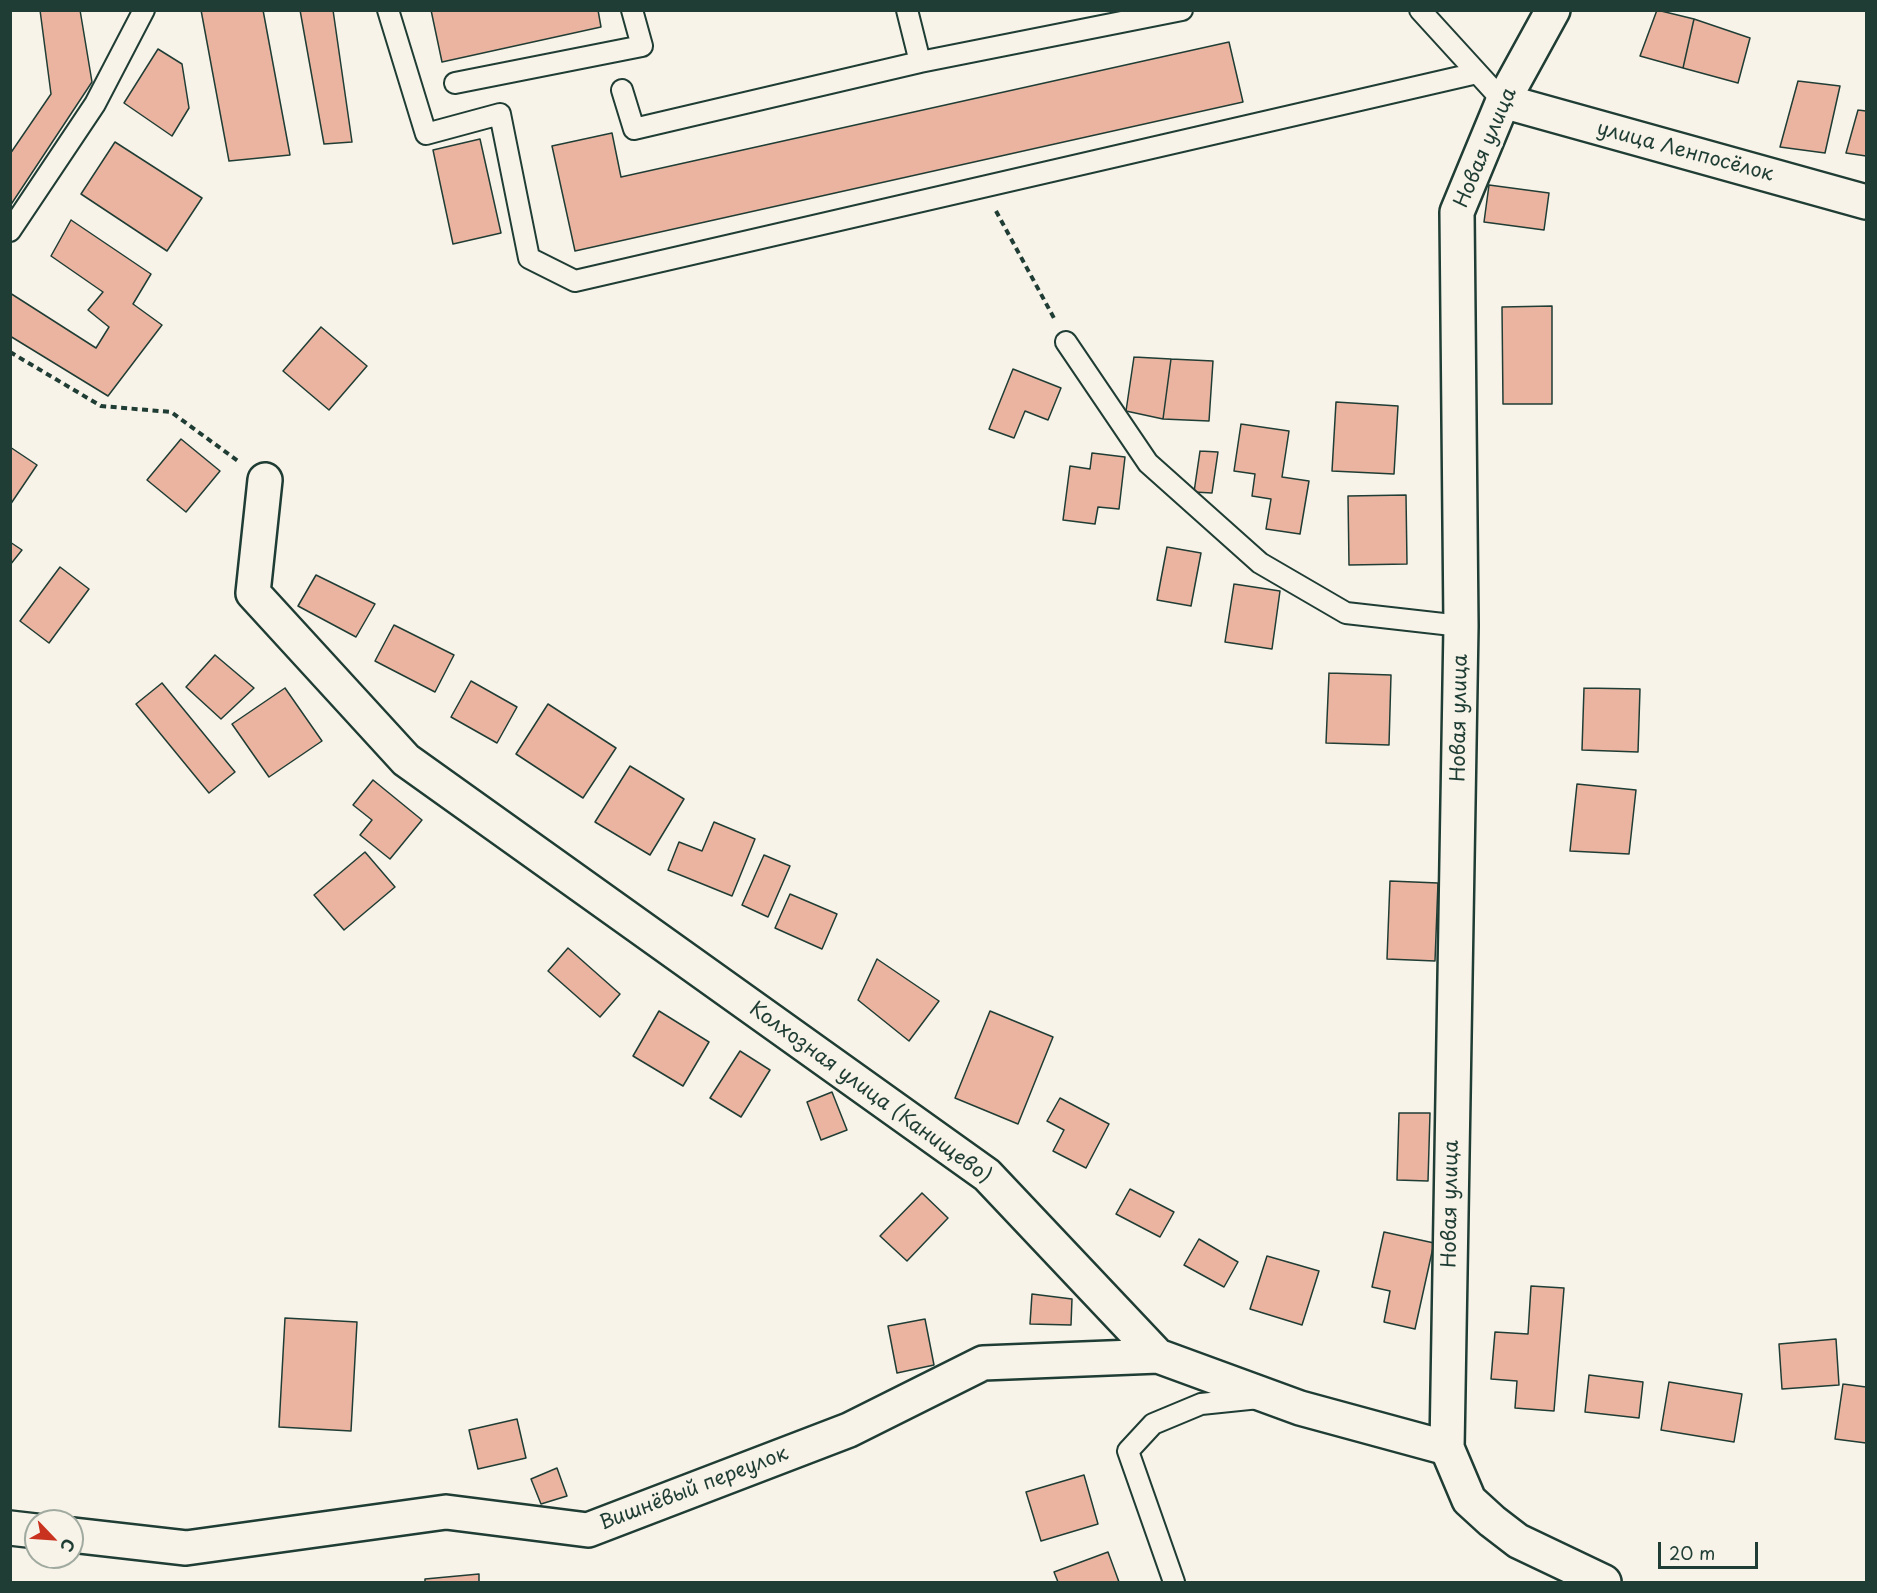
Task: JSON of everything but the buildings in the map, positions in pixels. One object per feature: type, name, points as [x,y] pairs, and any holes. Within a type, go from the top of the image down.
[{"type":"street","name":"Новая улица","points":[[1447,1448],[1461,626],[1457,212],[1503,101],[1553,10]]},
{"type":"street","name":"улица Ленпосёлок","points":[[1503,101],[1866,202]]},
{"type":"street","name":"Колхозная улица (Канищево)","points":[[265,480],[253,593],[406,760],[987,1175],[1158,1356],[1271,1397],[1447,1448]]},
{"type":"street","name":"Вишнёвый переулок","points":[[84,1536],[186,1548],[447,1512],[588,1530],[849,1430],[983,1363],[1158,1356]]},
{"type":"street","points":[[1447,1448],[1469,1500],[1492,1521],[1518,1541],[1604,1582]]},
{"type":"lane","points":[[10,231],[95,104],[144,10]]},
{"type":"lane","points":[[388,10],[426,134],[500,114],[529,258],[575,281],[1477,73]]},
{"type":"lane","points":[[455,83],[642,46],[632,10]]},
{"type":"lane","points":[[907,10],[920,62]]},
{"type":"lane","points":[[622,90],[634,129],[920,62],[1182,10]]},
{"type":"lane","points":[[1420,10],[1503,101]]},
{"type":"lane","points":[[1066,342],[1148,463],[1260,563],[1346,613],[1461,626]]},
{"type":"lane","points":[[1174,1582],[1128,1451],[1153,1424],[1201,1404],[1271,1397]]},
{"type":"path","points":[[984,187],[1066,342]]},
{"type":"path","points":[[10,352],[101,406],[171,412],[265,480]]}]
